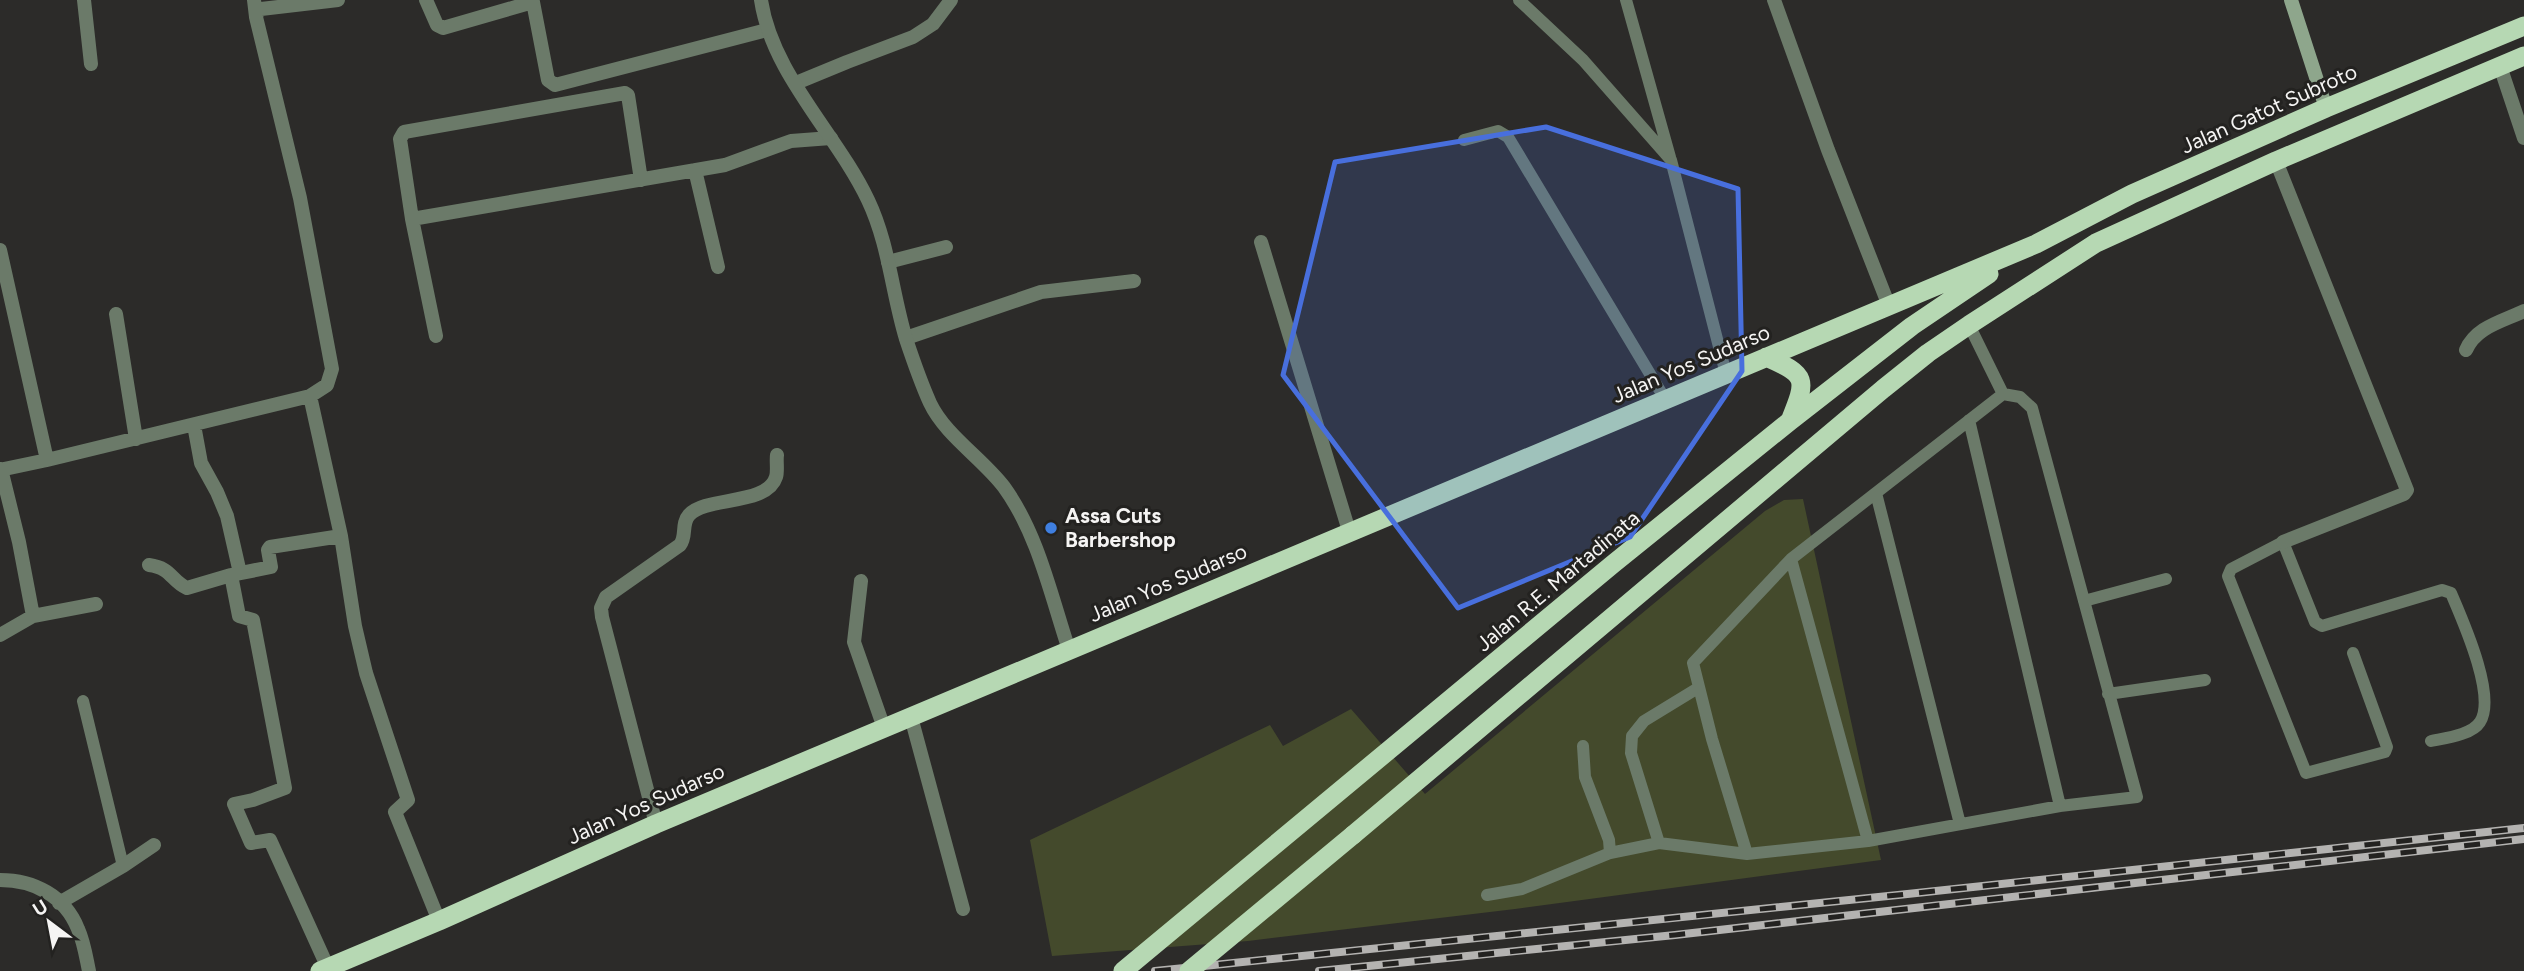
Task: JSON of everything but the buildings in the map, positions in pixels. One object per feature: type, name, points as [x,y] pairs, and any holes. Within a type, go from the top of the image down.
[{"type":"highway","name":"Jalan Gatot Subroto","points":[[2036,244],[2132,194],[2326,108],[2524,26]]},
{"type":"highway","points":[[1189,971],[1883,388],[1969,324],[2096,243],[2276,161],[2524,56]]},
{"type":"highway","name":"Jalan Yos Sudarso","points":[[324,970],[656,824],[2036,244]]},
{"type":"highway","name":"Jalan R.E. Martadinata","points":[[1123,971],[1790,421],[1912,326],[2036,244]]},
{"type":"highway","points":[[1766,357],[1792,369],[1800,379],[1801,392],[1790,421]]},
{"type":"main road","points":[[2291,0],[2326,108]]},
{"type":"street","points":[[84,0],[91,64]]},
{"type":"street","points":[[255,7],[261,9],[338,0]]},
{"type":"street","points":[[426,0],[437,25],[443,28],[520,3],[533,2],[548,80],[555,85],[767,30]]},
{"type":"street","points":[[761,0],[767,30],[779,56],[869,201],[888,262],[906,338],[931,406],[945,425],[986,465],[1021,513],[1069,650]]},
{"type":"street","points":[[796,83],[913,37],[933,24],[951,0]]},
{"type":"street","points":[[1774,0],[1828,150],[1889,306]]},
{"type":"street","points":[[33,616],[19,542],[1,470],[310,396],[327,384],[332,369],[300,198],[255,7]]},
{"type":"street","points":[[2500,66],[2524,138]]},
{"type":"street","points":[[436,336],[412,219],[400,137],[407,130],[625,93],[628,95],[641,180]]},
{"type":"street","points":[[412,219],[725,165],[791,141],[831,138]]},
{"type":"street","points":[[2276,161],[2407,490],[2404,494],[2283,542]]},
{"type":"street","points":[[695,170],[718,267]]},
{"type":"street","points":[[1261,243],[1349,531]]},
{"type":"street","points":[[888,262],[946,247]]},
{"type":"street","points":[[0,250],[47,460]]},
{"type":"street","points":[[906,338],[1041,292],[1134,281]]},
{"type":"street","points":[[2466,350],[2472,337],[2479,331],[2524,311]]},
{"type":"street","points":[[116,314],[136,439]]},
{"type":"street","points":[[310,396],[341,536],[355,626],[366,673],[408,800],[395,812],[439,921]]},
{"type":"street","points":[[194,425],[201,463],[227,516],[239,616],[253,620],[285,788],[234,804],[251,843],[270,840],[324,970]]},
{"type":"street","points":[[656,824],[602,617],[602,602],[680,545],[683,541],[684,523],[689,514],[751,496],[772,484],[776,476],[776,455]]},
{"type":"street","points":[[149,565],[167,570],[187,588],[271,566],[268,550],[270,547],[341,536]]},
{"type":"street","points":[[860,581],[854,642],[884,728]]},
{"type":"street","points":[[0,635],[33,616],[96,604]]},
{"type":"street","points":[[911,716],[963,909]]},
{"type":"street","points":[[59,903],[154,845]]},
{"type":"street","points":[[0,880],[29,882],[41,888],[70,914],[78,929],[89,971]]},
{"type":"lane","points":[[1519,0],[1583,60],[1671,160]]},
{"type":"lane","points":[[1626,0],[1671,160],[1726,374]]},
{"type":"lane","points":[[1464,140],[1498,131],[1508,137],[1665,399]]},
{"type":"lane","points":[[1969,324],[2003,394]]},
{"type":"lane","points":[[1487,895],[1522,889],[1610,853],[1659,843],[1747,854],[1868,841],[2060,806],[2137,797],[2032,408],[2020,397],[2003,394],[1791,559],[1693,663],[1747,854]]},
{"type":"lane","points":[[1969,420],[2060,806]]},
{"type":"lane","points":[[1876,493],[1960,824]]},
{"type":"lane","points":[[2353,653],[2386,747],[2385,752],[2306,773],[2228,576],[2231,569],[2283,542],[2317,625],[2442,590],[2451,593],[2473,643],[2482,681],[2482,719],[2479,725],[2470,730],[2431,741]]},
{"type":"lane","points":[[1791,559],[1868,841]]},
{"type":"lane","points":[[2084,601],[2166,579]]},
{"type":"lane","points":[[2108,694],[2205,680]]},
{"type":"lane","points":[[1659,843],[1631,753],[1632,736],[1644,721],[1698,688]]},
{"type":"lane","points":[[83,701],[123,866]]},
{"type":"lane","points":[[1583,746],[1585,777],[1609,840],[1610,853]]},
{"type":"highlighted area","points":[[1546,127],[1738,189],[1742,371],[1630,537],[1458,608],[1283,375],[1335,162]]},
{"type":"green space","points":[[1803,499],[1881,860],[1515,909],[1248,941],[1052,956],[1030,840],[1270,725],[1283,746],[1351,709],[1425,794],[1765,511],[1784,500]]},
{"type":"railway","points":[[1155,971],[2524,828]]},
{"type":"railway","points":[[1319,971],[1675,935],[2524,839]]},
{"type":"place","name":"Assa Cuts Barbershop","points":[[1051,528]]}]
